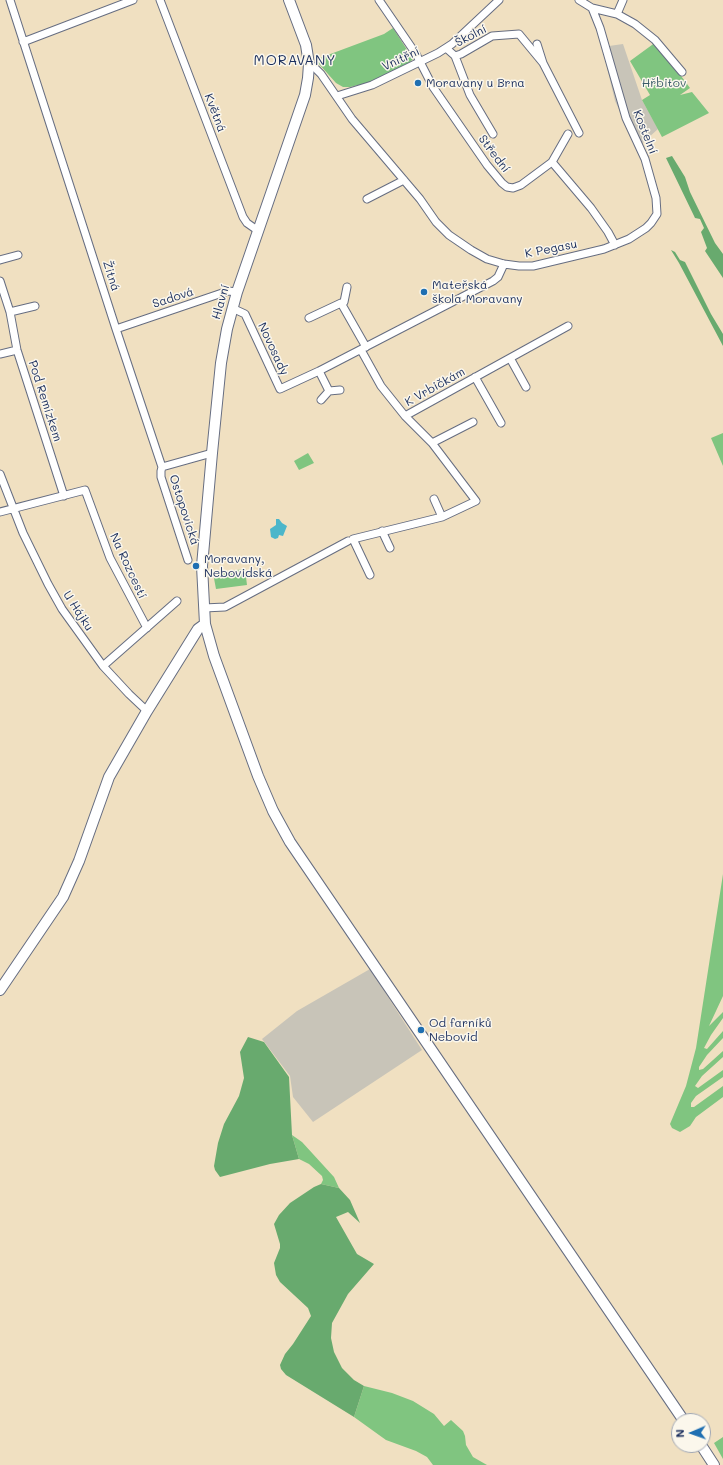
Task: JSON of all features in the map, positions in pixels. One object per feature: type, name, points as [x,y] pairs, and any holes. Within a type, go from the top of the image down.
[{"type":"street","name":"Žitná","points":[[10,0],[162,467]]},
{"type":"street","points":[[23,42],[133,0]]},
{"type":"street","name":"Květná","points":[[160,0],[243,217],[257,230]]},
{"type":"street","name":"Hlavní","points":[[288,0],[305,40],[309,64],[308,78],[305,95],[257,230],[232,308],[221,363],[202,566],[205,624],[214,656],[258,776],[273,812],[290,842],[679,1413]]},
{"type":"street","name":"Střední","points":[[380,0],[416,54],[433,86],[487,165],[502,183],[510,188],[516,187],[526,182],[552,162]]},
{"type":"street","name":"Vnitřní","points":[[337,96],[372,85],[446,48],[499,0]]},
{"type":"street","points":[[579,0],[592,8],[617,14],[635,24],[655,40],[682,72]]},
{"type":"street","points":[[617,14],[623,0]]},
{"type":"street","name":"Kostelní","points":[[592,8],[600,28],[626,118],[645,159],[657,204],[655,218],[646,228],[634,237],[615,245]]},
{"type":"street","name":"Školní","points":[[446,48],[455,56],[492,36],[519,34],[543,63]]},
{"type":"street","name":"Školní","points":[[537,44],[543,63],[579,133]]},
{"type":"street","name":"Střední","points":[[455,56],[470,95],[493,134]]},
{"type":"street","points":[[309,64],[316,68],[337,96]]},
{"type":"street","name":"K Pegasu","points":[[337,96],[352,119],[423,203],[436,222],[449,235],[482,256],[504,264],[533,266],[579,256],[615,245]]},
{"type":"street","points":[[568,134],[552,162],[591,208],[608,232],[615,245]]},
{"type":"street","points":[[367,199],[404,180]]},
{"type":"street","points":[[0,260],[18,255]]},
{"type":"street","name":"Novosady","points":[[232,308],[245,314],[280,389],[363,349],[494,281],[498,277],[504,264]]},
{"type":"street","name":"Pod Remízkem","points":[[0,281],[10,312],[17,350],[64,496]]},
{"type":"street","points":[[309,318],[344,302],[347,287]]},
{"type":"street","name":"Sadová","points":[[116,329],[228,291],[237,292]]},
{"type":"street","points":[[341,303],[363,349]]},
{"type":"street","points":[[10,312],[35,306]]},
{"type":"street","name":"K Vrbičkám","points":[[405,416],[568,326]]},
{"type":"street","name":"K Vrbičkám","points":[[363,349],[381,386],[405,416],[432,443],[476,501],[442,516]]},
{"type":"street","points":[[0,354],[17,350]]},
{"type":"street","points":[[510,358],[526,387]]},
{"type":"street","points":[[319,371],[329,391]]},
{"type":"street","name":"K Vrbičkám","points":[[475,377],[501,423]]},
{"type":"street","points":[[321,400],[329,391],[340,390]]},
{"type":"street","points":[[432,443],[473,422]]},
{"type":"street","points":[[162,467],[212,453]]},
{"type":"street","name":"Ostopovická","points":[[162,467],[161,478],[188,560]]},
{"type":"street","name":"U Hájku","points":[[0,474],[23,534],[48,584],[80,635],[103,666],[147,711]]},
{"type":"street","name":"Na Rozcestí","points":[[64,496],[85,490],[110,558],[147,628]]},
{"type":"street","points":[[0,512],[64,496]]},
{"type":"street","points":[[370,575],[353,539],[442,516],[434,499]]},
{"type":"street","points":[[382,532],[390,548]]},
{"type":"street","points":[[204,608],[225,607],[348,541]]},
{"type":"street","points":[[103,666],[177,601]]},
{"type":"street","points":[[0,990],[63,897],[79,861],[109,777],[147,711],[198,629],[205,624]]},
{"type":"street","points":[[706,1453],[714,1465]]},
{"type":"shaded area","points":[[623,44],[642,100],[658,129],[637,148],[615,101],[602,47]]},
{"type":"shaded area","points":[[370,969],[422,1050],[313,1122],[293,1097],[290,1076],[262,1039],[297,1011]]},
{"type":"green space","points":[[393,28],[413,59],[408,64],[383,77],[359,87],[358,85],[343,87],[336,83],[319,64],[317,59],[384,34]]},
{"type":"green space","name":"Hřbitov","points":[[656,42],[690,88],[680,95],[692,92],[709,113],[662,137],[642,100],[650,95],[630,61]]},
{"type":"green space","points":[[672,156],[685,177],[690,192],[715,243],[723,254],[723,278],[705,251],[707,248],[701,232],[704,228],[700,219],[695,218],[666,158]]},
{"type":"green space","points":[[671,250],[675,252],[680,260],[685,262],[711,314],[723,334],[723,346],[679,263]]},
{"type":"green space","points":[[723,433],[723,466],[711,438]]},
{"type":"green space","points":[[308,453],[314,463],[299,470],[294,461]]},
{"type":"green space","points":[[245,569],[247,585],[216,589],[213,573]]},
{"type":"green space","points":[[723,874],[723,996],[709,1026],[723,1012],[723,1018],[704,1048],[707,1049],[723,1031],[723,1038],[707,1055],[699,1067],[699,1070],[703,1069],[723,1051],[723,1057],[702,1076],[695,1086],[698,1088],[723,1070],[723,1077],[696,1096],[691,1103],[691,1107],[694,1107],[723,1086],[723,1097],[696,1117],[690,1126],[680,1132],[672,1128],[670,1124],[686,1086],[696,1048]]},
{"type":"green space","points":[[248,1037],[264,1042],[289,1077],[292,1135],[299,1159],[270,1164],[220,1177],[214,1166],[218,1143],[224,1124],[239,1096],[244,1078],[240,1052]]},
{"type":"green space","points":[[292,1135],[302,1142],[334,1177],[339,1188],[321,1184],[323,1180],[322,1176],[309,1164],[299,1159]]},
{"type":"green space","points":[[321,1184],[339,1188],[350,1200],[360,1223],[348,1212],[336,1217],[357,1254],[374,1264],[348,1294],[332,1323],[331,1338],[334,1352],[342,1368],[354,1380],[364,1386],[354,1417],[286,1375],[281,1369],[280,1365],[285,1354],[311,1316],[308,1308],[280,1282],[276,1275],[274,1263],[280,1248],[280,1244],[274,1224],[279,1215],[290,1203]]},
{"type":"green space","points":[[364,1386],[392,1393],[413,1401],[434,1414],[444,1426],[451,1420],[463,1431],[466,1445],[473,1457],[487,1465],[433,1465],[427,1457],[416,1451],[386,1440],[354,1417]]},
{"type":"green space","points":[[723,1437],[723,1459],[714,1443]]},
{"type":"water","points":[[276,519],[279,519],[287,526],[283,536],[279,535],[278,538],[275,539],[271,537],[270,529],[276,525]]},
{"type":"place","name":"Moravany u Brna","points":[[418,83]]},
{"type":"place","name":"Mateřská škola Moravany","points":[[424,292]]},
{"type":"place","name":"Moravany, Nebovidská","points":[[196,566]]},
{"type":"place","name":"Od farníků Nebovid","points":[[421,1030]]},
{"type":"district","name":"MORAVANY","points":[[295,61]]}]
